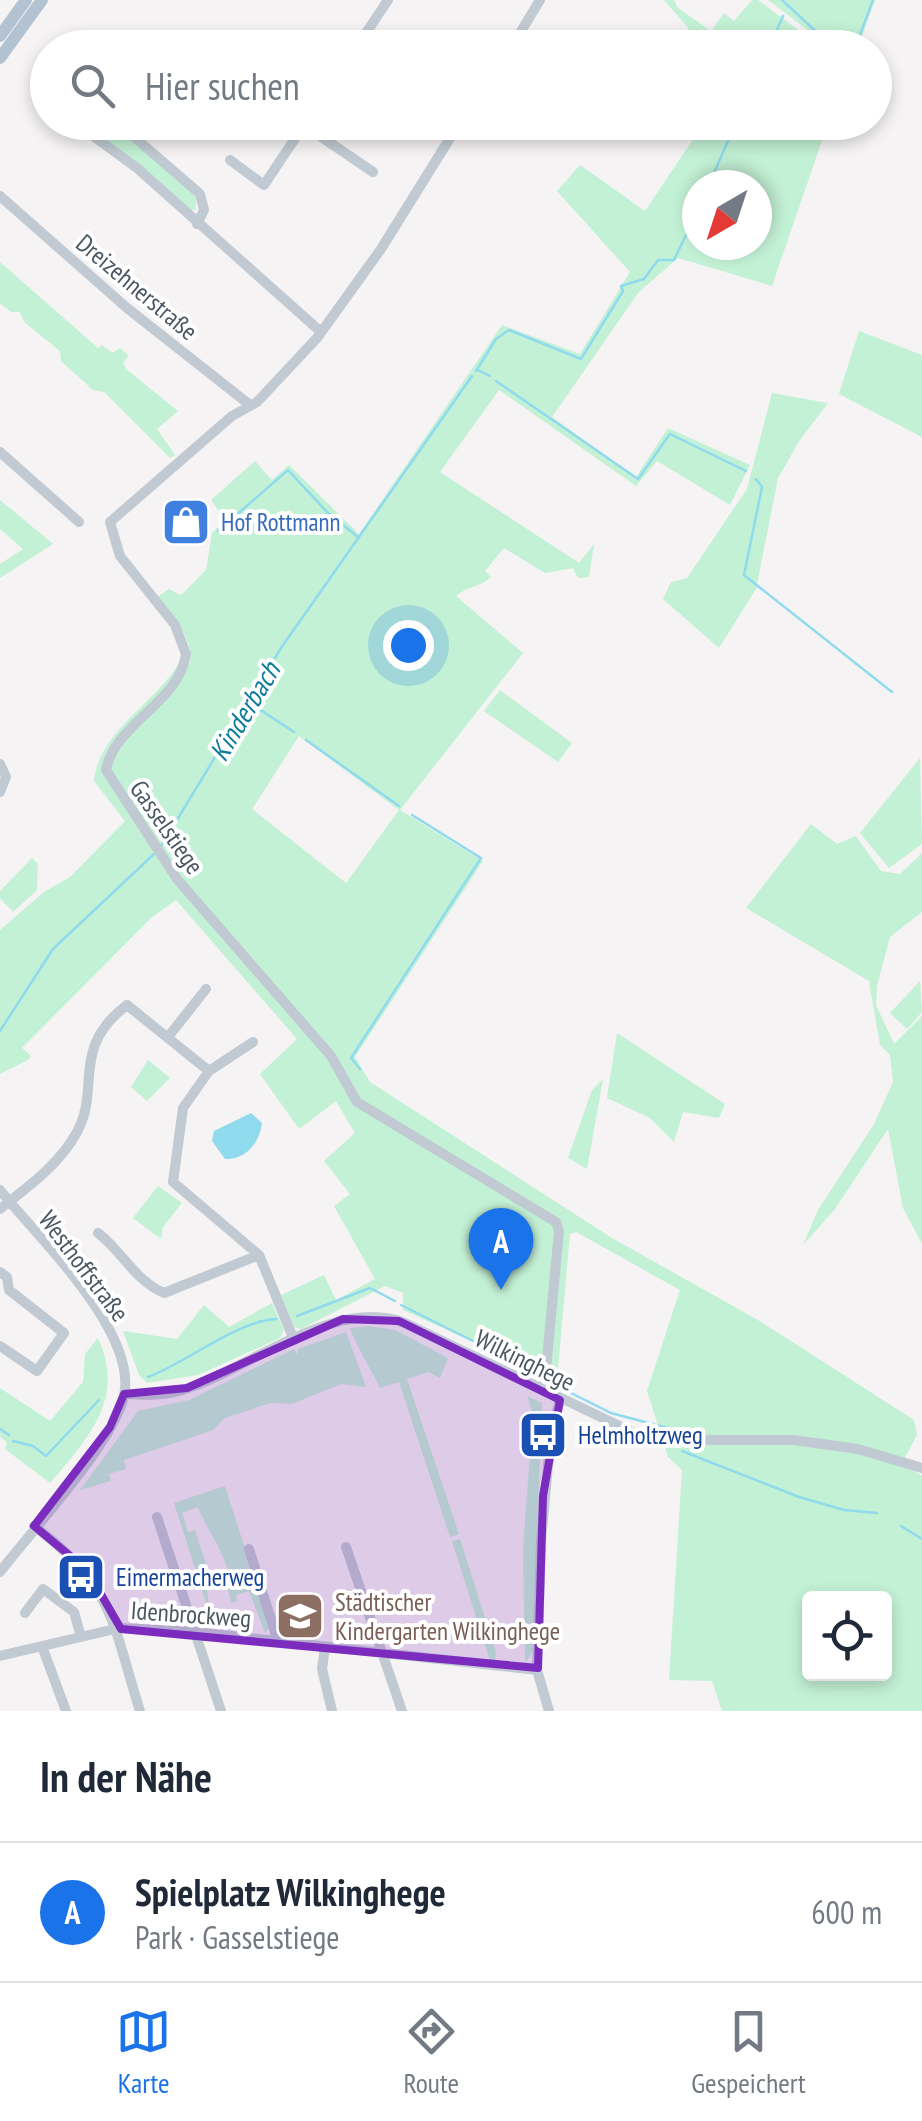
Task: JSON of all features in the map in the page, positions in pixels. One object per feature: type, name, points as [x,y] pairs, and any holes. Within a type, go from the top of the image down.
[{"type":"main road","points":[[0,36],[26,0]]},
{"type":"main road","points":[[0,58],[42,0]]},
{"type":"street","points":[[368,30],[388,0]]},
{"type":"street","points":[[521,30],[540,0]]},
{"type":"street","points":[[104,140],[321,332]]},
{"type":"street","points":[[138,140],[200,194],[204,210],[197,224]]},
{"type":"street","points":[[230,160],[264,184],[294,140]]},
{"type":"street","points":[[327,140],[372,172]]},
{"type":"street","name":"Gasselstiege","points":[[449,140],[381,249],[321,332],[250,405],[110,522],[129,570],[184,642],[185,664],[113,750],[106,765],[114,787],[161,855],[331,1056],[356,1102],[556,1222],[559,1230],[544,1391]]},
{"type":"street","name":"Dreizehnerstraße","points":[[0,196],[128,308],[250,405]]},
{"type":"street","points":[[0,452],[79,522]]},
{"type":"street","points":[[0,764],[6,777],[0,792]]},
{"type":"street","points":[[168,1037],[206,989]]},
{"type":"street","points":[[5,1205],[39,1180],[78,1128],[92,1048],[124,1006],[209,1071]]},
{"type":"street","points":[[253,1042],[209,1071],[183,1108],[173,1182],[259,1255],[294,1340]]},
{"type":"street","name":"Westhoffstraße","points":[[0,1190],[5,1205],[110,1332],[123,1363],[124,1394]]},
{"type":"street","points":[[98,1233],[118,1248],[122,1263],[161,1293],[259,1255]]},
{"type":"street","points":[[0,1272],[7,1277],[4,1293],[64,1333],[37,1371],[0,1346]]},
{"type":"street","name":"Wilkinghege","points":[[124,1394],[161,1395],[188,1388],[351,1317],[386,1317],[560,1400],[646,1436],[793,1440],[858,1449],[922,1468]]},
{"type":"street","points":[[1,1569],[110,1427],[124,1394]]},
{"type":"street","points":[[549,1711],[536,1670],[543,1496],[550,1433],[560,1400]]},
{"type":"street","points":[[157,1525],[221,1711]]},
{"type":"street","points":[[34,1526],[86,1570],[119,1628],[140,1711]]},
{"type":"street","points":[[346,1547],[402,1711]]},
{"type":"street","points":[[249,1548],[278,1642]]},
{"type":"street","points":[[24,1612],[39,1585],[74,1612],[82,1637]]},
{"type":"street","name":"Idenbrockweg","points":[[0,1656],[43,1649],[119,1628],[196,1632],[536,1670]]},
{"type":"street","points":[[325,1647],[322,1669],[332,1711]]},
{"type":"street","points":[[43,1649],[66,1711]]},
{"type":"highlighted area","points":[[343,1319],[399,1321],[560,1400],[543,1496],[538,1668],[121,1629],[87,1570],[34,1526],[110,1427],[124,1394],[187,1388]]},
{"type":"green space","points":[[664,0],[674,0],[678,8],[710,30],[689,29]]},
{"type":"green space","points":[[752,0],[758,0],[798,30],[712,30],[724,13],[734,21]]},
{"type":"green space","points":[[768,0],[875,0],[864,30],[808,30]]},
{"type":"green space","points":[[105,140],[131,140],[148,153],[196,197],[196,210],[189,210]]},
{"type":"green space","points":[[693,140],[822,140],[772,286],[685,260],[772,260],[772,170],[682,170],[682,259],[678,258],[638,293],[552,417],[636,477],[668,428],[750,465],[730,505],[657,461],[636,486],[499,390],[440,472],[579,563],[594,544],[589,577],[578,578],[573,568],[545,573],[504,548],[485,571],[491,577],[456,596],[523,653],[400,810],[483,861],[355,1057],[370,1082],[612,1238],[758,1320],[914,1420],[917,1435],[902,1463],[922,1476],[922,1711],[722,1711],[712,1681],[669,1680],[682,1470],[668,1457],[647,1391],[680,1290],[576,1232],[570,1234],[557,1380],[403,1310],[403,1293],[385,1286],[301,1329],[294,1327],[281,1295],[324,1275],[336,1300],[375,1279],[334,1206],[350,1194],[324,1161],[355,1133],[336,1101],[299,1129],[260,1074],[297,1039],[176,900],[152,917],[22,1048],[31,1056],[28,1060],[0,1074],[0,930],[44,892],[70,877],[125,821],[94,781],[98,763],[117,733],[179,663],[190,664],[185,636],[156,598],[169,589],[181,595],[206,570],[212,533],[225,520],[211,500],[255,461],[272,480],[289,465],[359,534],[502,325],[580,354],[630,272],[557,191],[580,165],[645,211]],"holes":[[[299,736],[399,810],[346,883],[252,809]]]},
{"type":"green space","points":[[0,262],[98,348],[102,345],[112,353],[120,348],[129,356],[123,362],[126,369],[178,411],[157,429],[175,455],[170,458],[104,392],[93,390],[61,361],[60,351],[24,322],[20,312],[11,312],[0,303]]},
{"type":"green space","points":[[859,331],[922,355],[922,437],[839,394]]},
{"type":"green space","points":[[772,393],[828,403],[778,478],[756,589],[719,648],[663,599],[671,582],[687,578],[747,489]]},
{"type":"green space","points":[[0,500],[53,544],[0,578],[0,564],[23,549],[0,529]]},
{"type":"green space","points":[[500,690],[572,743],[558,762],[484,711]]},
{"type":"green space","points":[[920,758],[922,844],[889,868],[860,833]]},
{"type":"green space","points":[[811,824],[837,844],[856,836],[881,871],[900,874],[922,853],[922,912],[890,937],[876,1005],[894,1044],[922,1016],[922,1244],[903,1208],[888,1129],[835,1209],[803,1245],[818,1210],[874,1124],[893,1082],[890,1055],[880,1045],[869,981],[746,908]]},
{"type":"green space","points":[[32,858],[38,864],[37,890],[13,912],[0,898],[0,891]]},
{"type":"green space","points":[[920,981],[922,1012],[907,1029],[890,1013]]},
{"type":"green space","points":[[617,1033],[725,1104],[719,1118],[683,1112],[674,1142],[650,1118],[607,1098]]},
{"type":"green space","points":[[148,1060],[170,1078],[147,1101],[131,1087]]},
{"type":"green space","points":[[603,1079],[587,1169],[568,1158],[592,1090]]},
{"type":"green space","points":[[158,1186],[182,1203],[163,1227],[161,1239],[133,1218]]},
{"type":"green space","points":[[272,1303],[284,1330],[280,1338],[198,1375],[147,1383],[139,1375],[123,1331],[177,1339],[204,1305],[229,1327]]},
{"type":"green space","points":[[350,1328],[395,1330],[448,1358],[440,1378],[428,1372],[407,1379],[459,1534],[450,1537],[399,1382],[380,1388]]},
{"type":"green space","points":[[346,1332],[366,1387],[341,1384],[292,1404],[270,1403],[225,1418],[213,1430],[124,1460],[126,1469],[109,1474],[111,1481],[80,1490],[138,1411],[189,1400],[294,1349],[298,1355],[298,1349]]},
{"type":"green space","points":[[98,1338],[106,1360],[105,1399],[89,1433],[50,1483],[5,1449],[7,1442],[0,1437],[0,1388],[50,1421],[83,1382],[85,1354]]},
{"type":"green space","points":[[527,1396],[542,1403],[533,1651],[525,1663],[523,1548],[533,1414]]},
{"type":"green space","points":[[225,1486],[270,1627],[265,1633],[249,1591],[236,1595],[237,1601],[231,1603],[225,1575],[229,1573],[198,1507],[182,1513],[188,1532],[195,1530],[213,1588],[207,1590],[210,1615],[174,1503]]},
{"type":"green space","points":[[460,1539],[496,1652],[495,1662],[490,1661],[452,1541]]},
{"type":"water","points":[[251,1113],[262,1123],[255,1143],[245,1153],[225,1159],[212,1141],[214,1131]]},
{"type":"waterway","points":[[782,0],[814,30]]},
{"type":"waterway","points":[[862,30],[873,0]]},
{"type":"waterway","name":"Kinderbach","points":[[777,30],[783,16]]},
{"type":"waterway","name":"Kinderbach","points":[[715,170],[728,140]]},
{"type":"waterway","name":"Kinderbach","points":[[476,371],[496,339],[509,330],[581,359],[623,291],[621,286],[644,279],[658,260],[674,260],[682,243]]},
{"type":"waterway","points":[[478,370],[490,376]]},
{"type":"waterway","name":"Kinderbach","points":[[160,848],[281,648],[472,376]]},
{"type":"waterway","points":[[496,381],[638,479],[670,434],[746,471]]},
{"type":"waterway","points":[[218,531],[288,470],[327,512],[359,538]]},
{"type":"waterway","points":[[756,479],[762,487],[744,575],[892,692]]},
{"type":"waterway","points":[[250,703],[294,732]]},
{"type":"waterway","points":[[306,740],[399,806]]},
{"type":"waterway","points":[[360,1069],[351,1058],[481,858],[412,815]]},
{"type":"waterway","name":"Kinderbach","points":[[0,1031],[53,949],[154,854]]},
{"type":"waterway","points":[[297,1316],[370,1288],[395,1301]]},
{"type":"waterway","points":[[401,1305],[486,1344],[500,1357],[539,1375]]},
{"type":"waterway","points":[[148,1377],[229,1334],[276,1319]]},
{"type":"waterway","points":[[551,1383],[611,1413],[675,1430]]},
{"type":"waterway","points":[[13,1441],[33,1446],[46,1456],[99,1400]]},
{"type":"waterway","points":[[0,1429],[9,1435]]},
{"type":"waterway","points":[[682,1451],[799,1497],[844,1510],[877,1513]]},
{"type":"waterway","points":[[901,1526],[922,1539]]},
{"type":"place","name":"Hof Rottmann","points":[[186,522]]},
{"type":"place","name":"Spielplatz Wilkinghege","points":[[501,1290]]},
{"type":"place","name":"Helmholtzweg","points":[[543,1435]]},
{"type":"place","name":"Eimermacherweg","points":[[81,1577]]},
{"type":"place","name":"Städtischer Kindergarten Wilkinghege","points":[[300,1616]]}]
